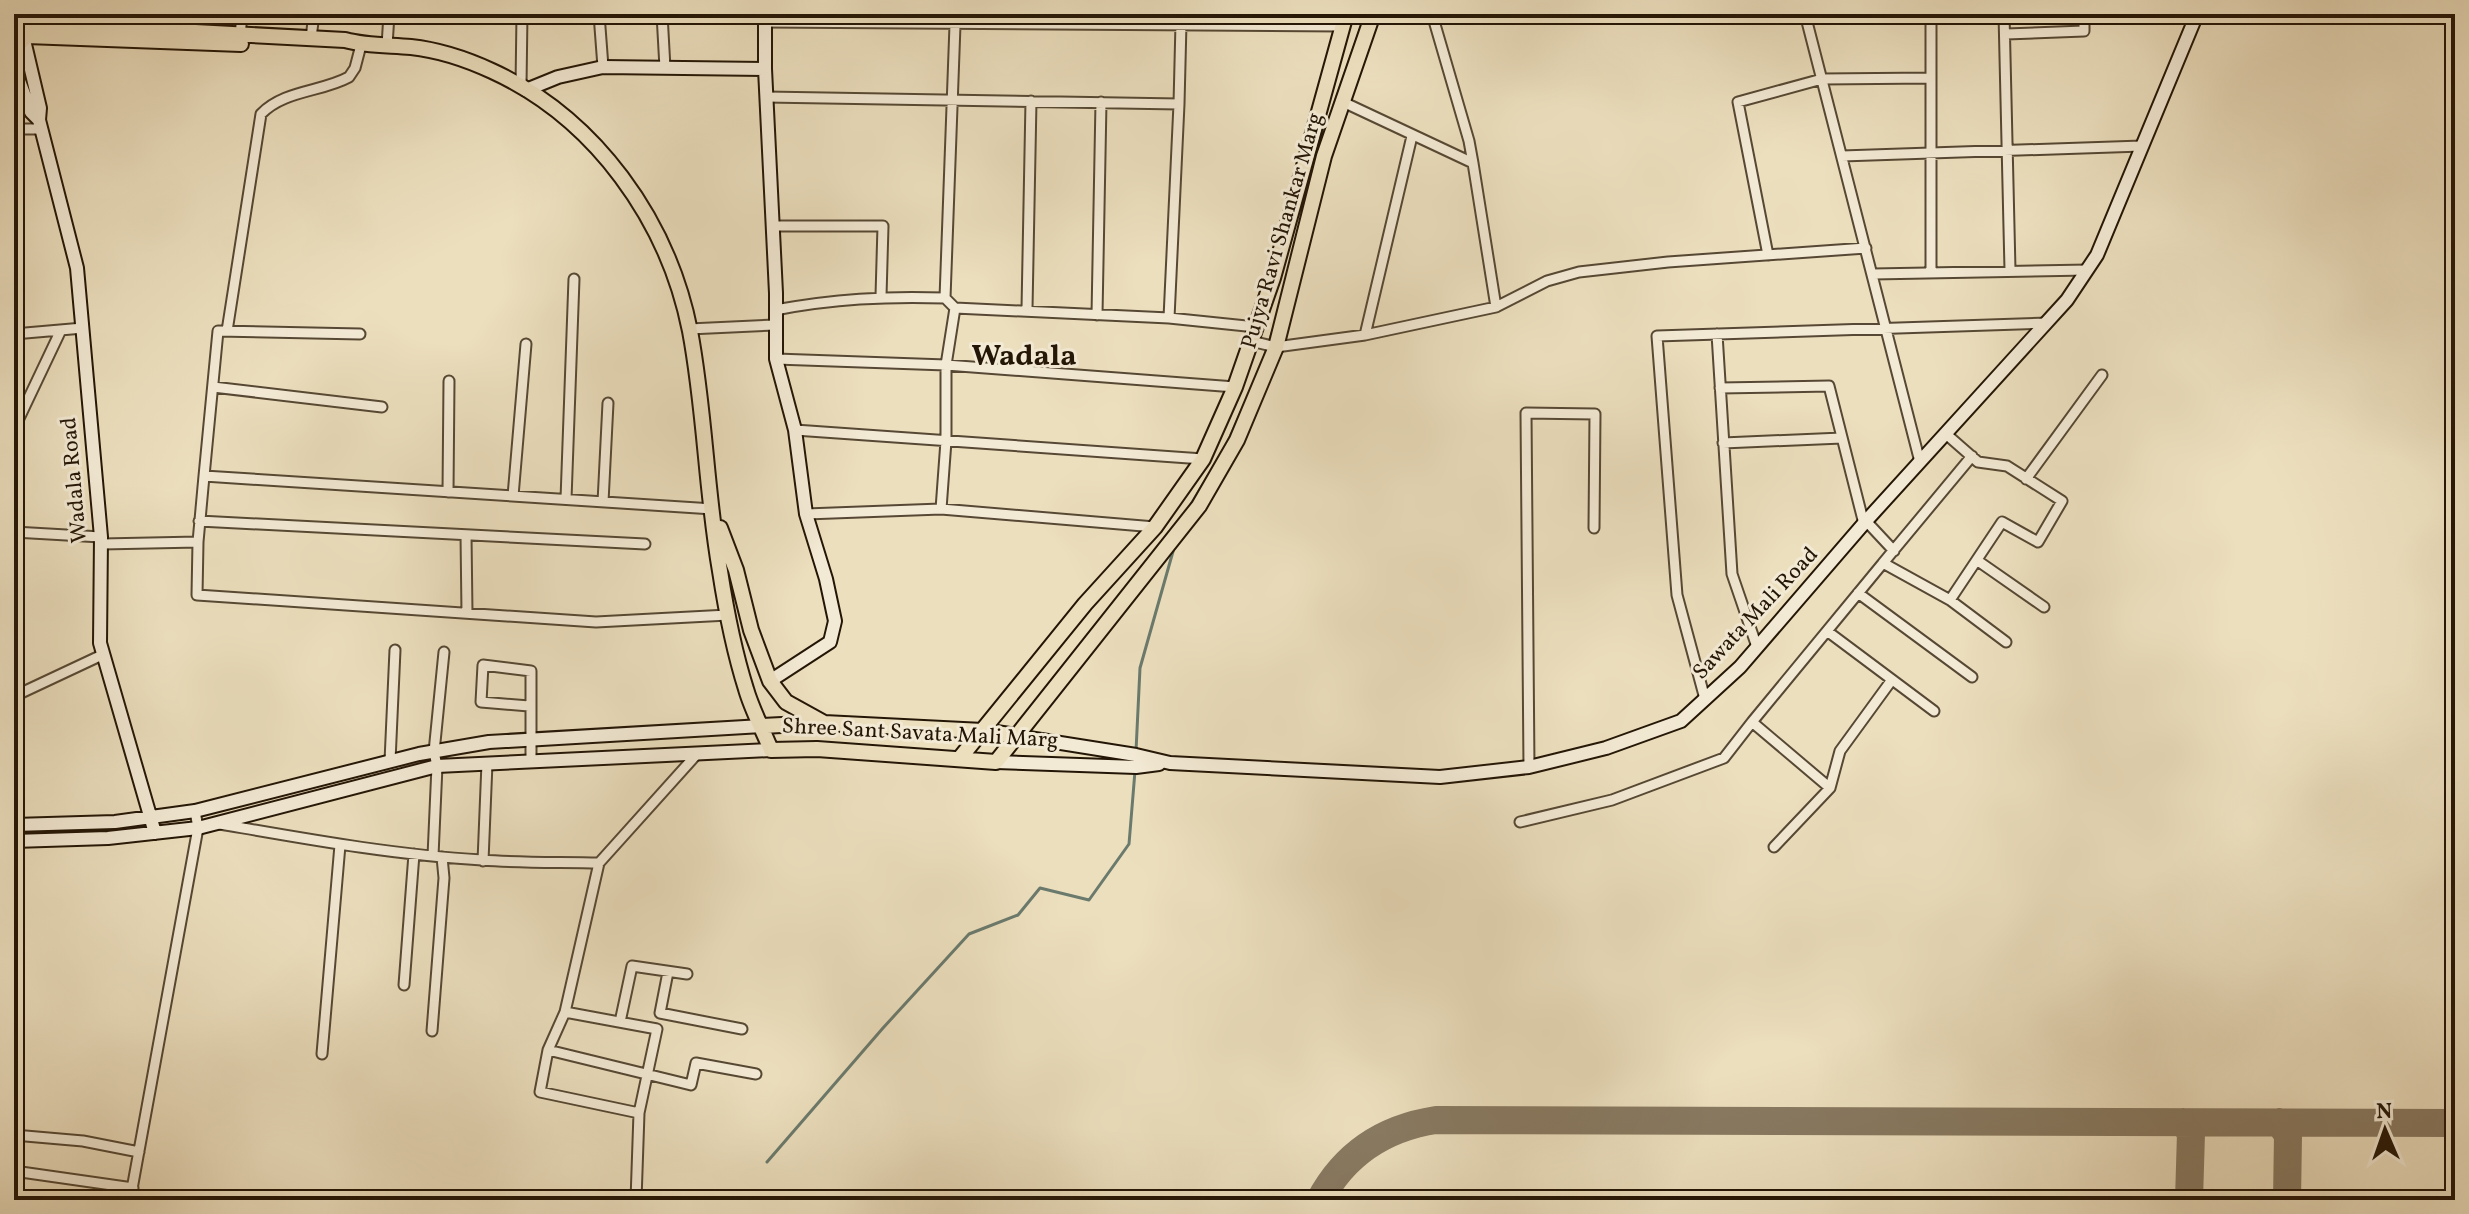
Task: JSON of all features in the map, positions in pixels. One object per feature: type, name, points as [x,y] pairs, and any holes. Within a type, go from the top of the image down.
[{"type":"main road","name":"Pujya Ravi Shankar Marg","points":[[996,762],[1199,506],[1237,440],[1276,347],[1324,156],[1373,14]]},
{"type":"main road","points":[[960,758],[1085,604],[1155,527],[1203,459],[1235,387],[1273,278],[1344,20]]},
{"type":"main road","name":"Shree Sant Savata Mali Marg","points":[[23,32],[240,39],[311,38],[345,40],[361,45]]},
{"type":"main road","name":"Shree Sant Savata Mali Marg","points":[[240,39],[345,48],[387,46],[441,52],[494,72],[524,88],[588,137],[624,179],[668,257],[689,329],[719,569],[728,615],[746,690],[771,750],[817,749],[996,762]]},
{"type":"main road","name":"Shree Sant Savata Mali Marg","points":[[713,509],[736,570],[751,630],[770,681],[786,702],[824,723],[983,731],[1016,736]]},
{"type":"main road","points":[[762,726],[824,723]]},
{"type":"street","points":[[240,39],[242,14]]},
{"type":"street","points":[[311,38],[314,14]]},
{"type":"street","points":[[387,46],[389,14]]},
{"type":"street","points":[[522,14],[524,88],[603,67],[765,69]]},
{"type":"street","points":[[599,14],[603,67]]},
{"type":"street","points":[[662,14],[665,68]]},
{"type":"street","points":[[1432,14],[1469,141],[1496,307]]},
{"type":"street","points":[[1805,14],[1920,462]]},
{"type":"street","points":[[1931,14],[1931,273]]},
{"type":"street","points":[[2004,14],[2010,270]]},
{"type":"street","points":[[2006,34],[2084,31],[2084,14]]},
{"type":"street","name":"Sawata Mali Road","points":[[1016,736],[1170,763],[1440,777],[1529,767],[1606,748],[1681,721],[1757,647],[2067,300],[2097,255],[2197,14]]},
{"type":"street","points":[[770,681],[830,642],[835,621],[806,514],[795,430],[776,359],[765,18],[936,19],[955,25],[1344,20]]},
{"type":"street","points":[[1169,318],[1181,23]]},
{"type":"street","points":[[945,298],[955,25]]},
{"type":"street","name":"Wadala Road","points":[[23,32],[40,108],[40,124],[74,253],[101,540],[98,628],[102,655],[155,833]]},
{"type":"street","points":[[227,331],[261,114],[297,94],[349,77],[355,68],[361,45]]},
{"type":"street","name":"Wadala Road","points":[[14,68],[31,112],[40,124]]},
{"type":"street","points":[[1768,255],[1738,102],[1822,79],[1931,78]]},
{"type":"street","points":[[766,97],[1179,104]]},
{"type":"street","points":[[1027,309],[1031,101]]},
{"type":"street","points":[[1097,315],[1101,102]]},
{"type":"street","points":[[1343,102],[1473,163]]},
{"type":"street","points":[[14,129],[40,124]]},
{"type":"street","points":[[1365,335],[1412,136]]},
{"type":"street","points":[[1842,156],[2142,146]]},
{"type":"street","points":[[773,226],[883,226],[881,296]]},
{"type":"street","points":[[775,310],[881,296],[945,298],[955,308],[1169,318],[1254,334],[1276,347],[1365,335],[1496,307],[1547,281],[1579,272],[1633,265],[1866,248]]},
{"type":"street","points":[[1873,274],[2088,270]]},
{"type":"street","points":[[566,499],[574,279]]},
{"type":"street","points":[[941,509],[946,441],[946,365],[955,308]]},
{"type":"street","points":[[1705,699],[1677,595],[1657,336],[2047,323]]},
{"type":"street","points":[[689,329],[775,325]]},
{"type":"street","points":[[14,334],[83,328]]},
{"type":"street","points":[[14,429],[61,330]]},
{"type":"street","points":[[360,334],[218,331],[199,521],[197,595],[596,622],[728,615]]},
{"type":"street","points":[[1717,334],[1732,574],[1757,647]]},
{"type":"street","points":[[513,496],[526,344]]},
{"type":"street","points":[[776,359],[946,365],[1235,387]]},
{"type":"street","points":[[2026,479],[2102,375]]},
{"type":"street","points":[[448,492],[449,381]]},
{"type":"street","points":[[1720,388],[1829,386],[1865,523],[1894,551]]},
{"type":"street","points":[[213,387],[382,407]]},
{"type":"street","points":[[603,502],[608,403]]},
{"type":"street","points":[[1529,767],[1526,413],[1595,414],[1594,528]]},
{"type":"street","points":[[795,430],[1203,459]]},
{"type":"street","points":[[1946,434],[1978,462],[2007,466],[2062,501],[2038,542],[2002,522],[1950,600]]},
{"type":"street","points":[[1723,443],[1842,438]]},
{"type":"street","points":[[1520,822],[1612,800],[1724,758],[1972,456]]},
{"type":"street","points":[[204,476],[713,509]]},
{"type":"street","points":[[806,514],[941,509],[1155,527]]},
{"type":"street","points":[[199,521],[645,544]]},
{"type":"street","points":[[14,532],[101,540],[198,542]]},
{"type":"street","points":[[466,535],[467,613]]},
{"type":"street","points":[[1978,561],[2044,607]]},
{"type":"street","points":[[1883,563],[1950,600],[2006,642]]},
{"type":"street","points":[[1858,593],[1972,677]]},
{"type":"street","points":[[1827,631],[1934,711]]},
{"type":"street","points":[[390,761],[395,650]]},
{"type":"street","points":[[432,1031],[444,878],[437,856],[437,766],[434,752],[444,652]]},
{"type":"street","points":[[14,704],[21,693],[102,655]]},
{"type":"street","points":[[529,706],[481,702],[483,665],[531,671],[531,761]]},
{"type":"street","points":[[1774,847],[1830,788],[1840,751],[1891,681]]},
{"type":"street","points":[[1752,722],[1830,788]]},
{"type":"street","points":[[14,825],[115,822],[195,811],[390,761],[489,742],[762,726]]},
{"type":"street","points":[[14,841],[108,838],[198,828],[437,766],[771,750]]},
{"type":"street","points":[[639,1113],[540,1092],[548,1050],[565,1012],[599,863],[697,754]]},
{"type":"street","name":"Shree Sant Savata Mali Marg","points":[[996,762],[1136,767],[1170,763]]},
{"type":"street","points":[[483,861],[487,763]]},
{"type":"street","points":[[130,1200],[198,828],[195,811]]},
{"type":"street","points":[[220,824],[340,845],[414,854],[483,861],[599,863]]},
{"type":"street","points":[[322,1054],[340,845]]},
{"type":"street","points":[[404,985],[414,854]]},
{"type":"street","points":[[620,1022],[632,966],[687,974]]},
{"type":"street","points":[[668,972],[660,1013],[742,1029]]},
{"type":"street","points":[[565,1012],[657,1029],[639,1113],[636,1200]]},
{"type":"street","points":[[548,1050],[691,1085],[696,1063],[756,1074]]},
{"type":"street","points":[[14,1135],[83,1141],[139,1152]]},
{"type":"street","points":[[14,1171],[133,1188]]},
{"type":"waterway","points":[[1324,134],[1361,27]]},
{"type":"waterway","points":[[1264,358],[1274,327]]},
{"type":"waterway","points":[[1226,446],[1246,401]]},
{"type":"waterway","points":[[1187,511],[1208,476]]},
{"type":"waterway","points":[[1136,751],[1140,668],[1174,548]]},
{"type":"waterway","points":[[767,1162],[969,934],[1018,915],[1040,888],[1089,900],[1129,844],[1135,771]]},
{"type":"taxiway","points":[[1320,1200],[1341,1169],[1368,1145],[1399,1129],[1436,1120],[2455,1123]]},
{"type":"taxiway","points":[[2183,1122],[2191,1133],[2189,1200]]},
{"type":"taxiway","points":[[2279,1122],[2288,1135],[2287,1200]]},
{"type":"district","name":"Wadala","points":[[1024,357]]}]
